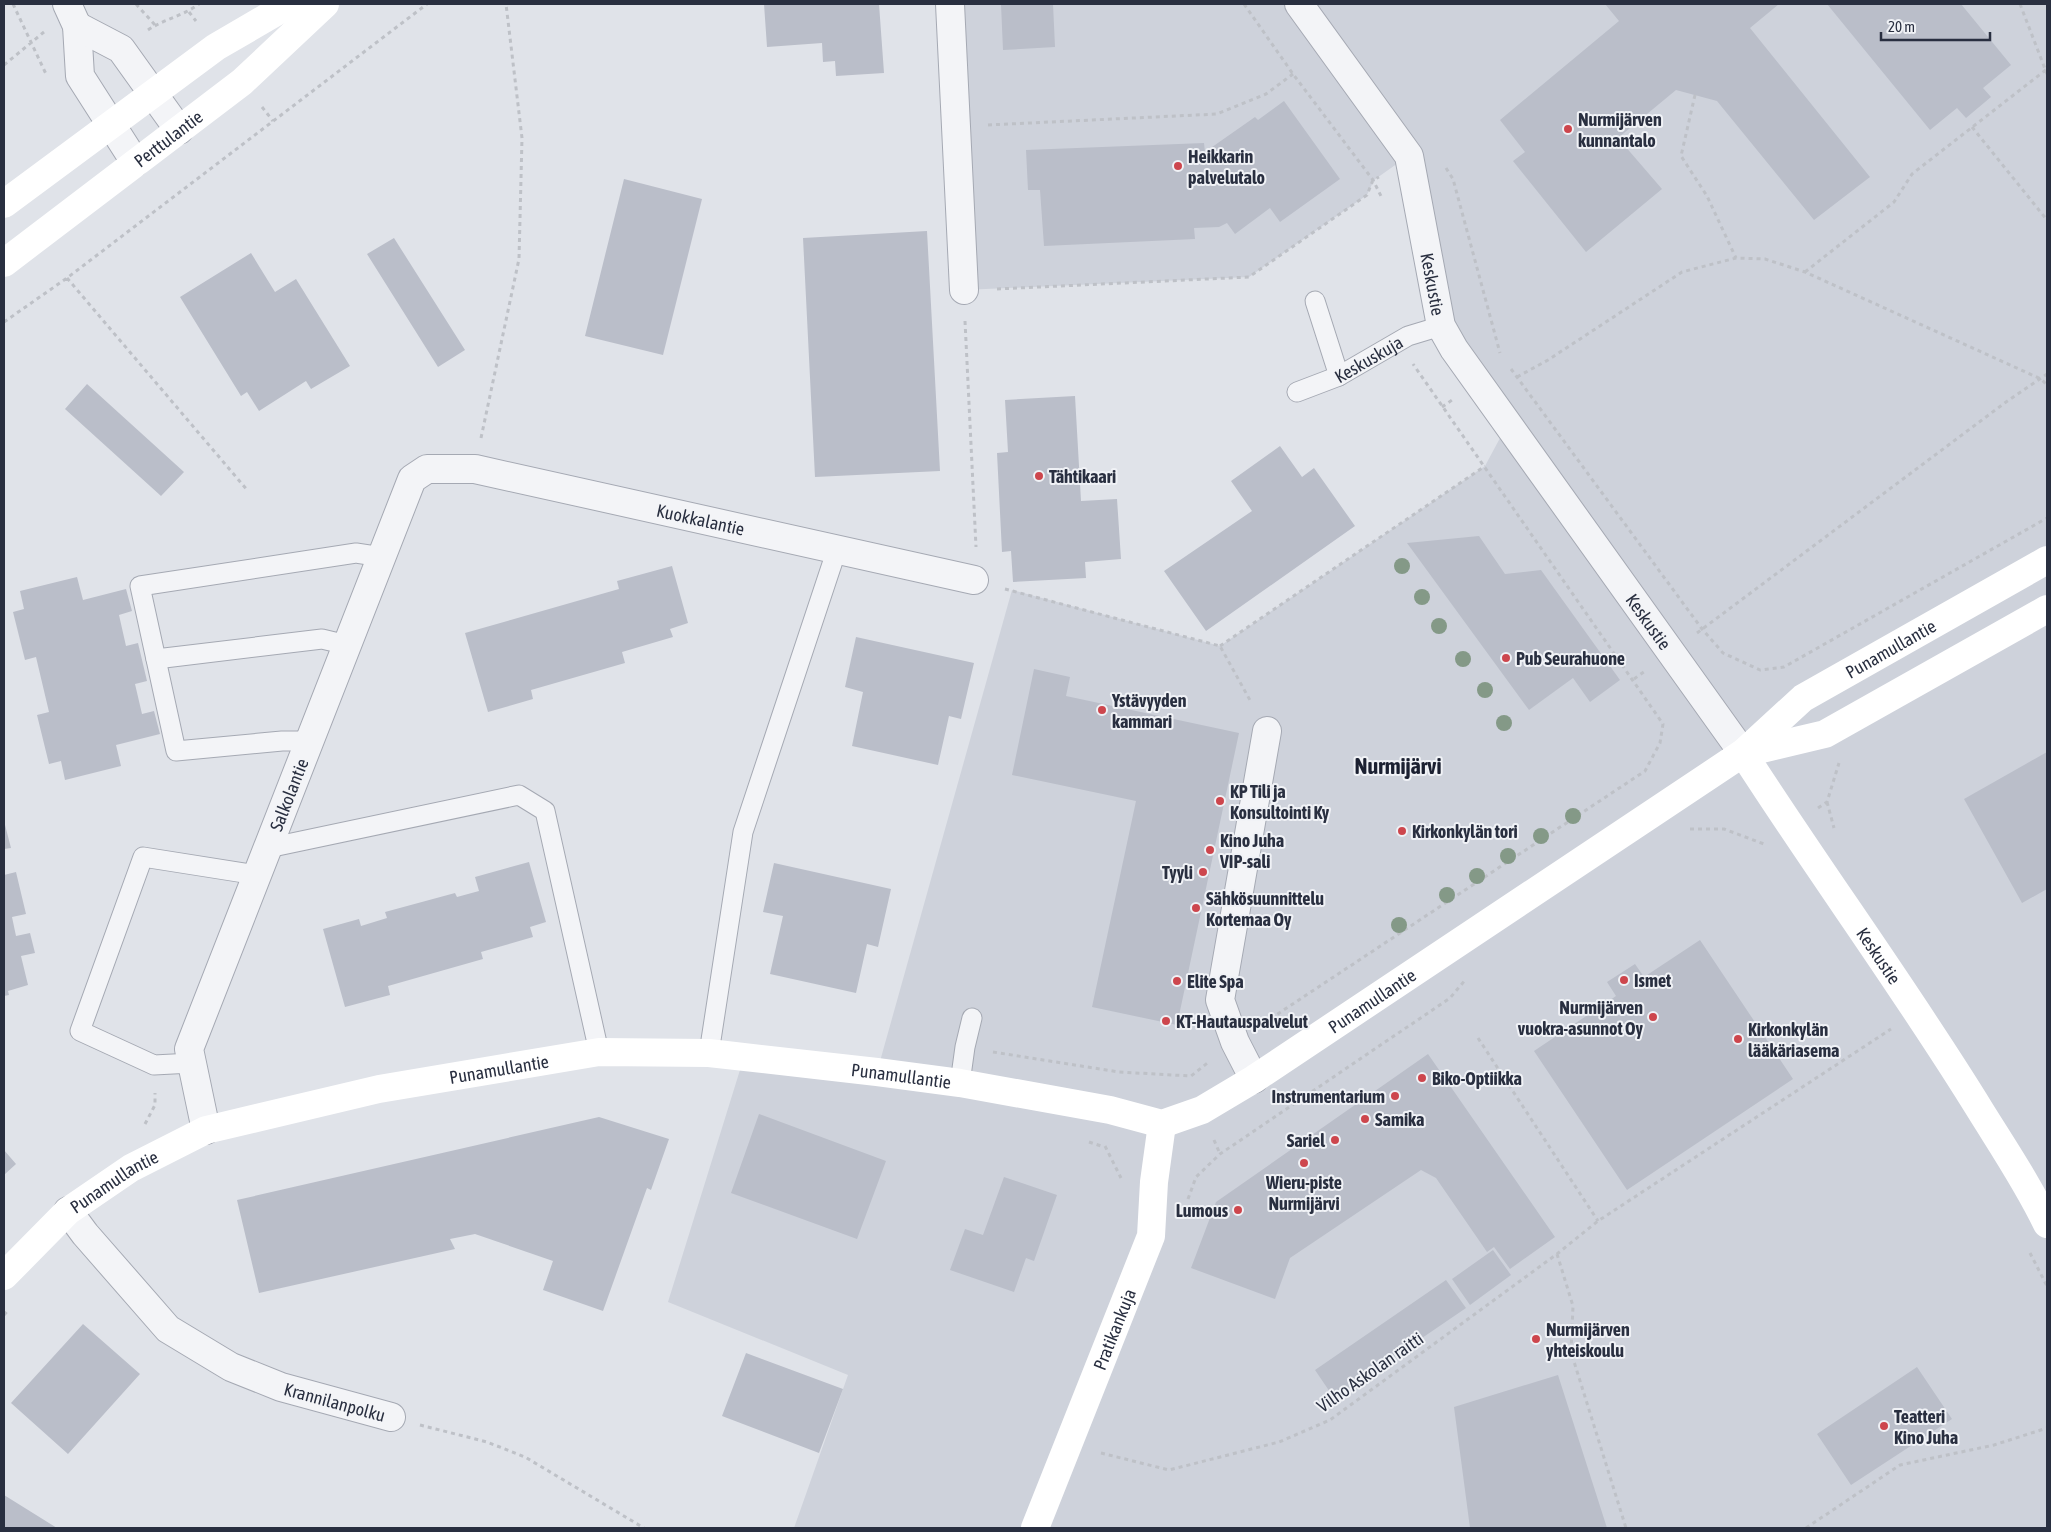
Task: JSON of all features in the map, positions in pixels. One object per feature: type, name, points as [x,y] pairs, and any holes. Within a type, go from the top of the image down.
[{"type":"street","points":[[4,204],[216,47],[290,4]]},
{"type":"street","name":"Perttulantie","points":[[4,263],[242,82],[325,4]]},
{"type":"street","points":[[950,4],[964,290]]},
{"type":"street","name":"Keskustie","points":[[1299,4],[1409,156],[1441,326],[1454,349],[1743,753],[1791,827],[1943,1050],[2030,1190],[2047,1224]]},
{"type":"street","points":[[72,14],[121,49],[179,130]]},
{"type":"street","points":[[72,14],[80,76],[135,162]]},
{"type":"street","name":"Kuokkalantie","points":[[427,469],[475,469],[974,580]]},
{"type":"street","name":"Salkolantie","points":[[206,1130],[189,1049],[412,479],[427,469]]},
{"type":"street","name":"Punamullantie","points":[[5,1272],[68,1211],[131,1168],[206,1130],[379,1089],[599,1052],[709,1053],[960,1083],[1110,1110],[1162,1124],[1202,1110],[1254,1079],[1743,753],[1803,698],[2047,560]]},
{"type":"street","name":"Punamullantie","points":[[1743,753],[1825,734],[2047,610]]},
{"type":"street","points":[[1254,1079],[1235,1042],[1220,1000],[1267,731]]},
{"type":"street","name":"Pratikankuja","points":[[1035,1528],[1151,1236],[1154,1182],[1162,1124]]},
{"type":"street","name":"Krannilanpolku","points":[[68,1211],[85,1234],[168,1329],[231,1366],[280,1387],[391,1417]]},
{"type":"lane","points":[[1315,301],[1339,376]]},
{"type":"lane","name":"Keskuskuja","points":[[1296,392],[1339,376],[1408,336],[1441,326]]},
{"type":"lane","points":[[709,1053],[743,832],[837,549]]},
{"type":"lane","points":[[310,741],[282,740],[176,751],[140,586],[356,553],[382,557]]},
{"type":"lane","points":[[156,659],[322,639],[347,645]]},
{"type":"lane","points":[[268,848],[519,795],[545,811],[599,1052]]},
{"type":"lane","points":[[192,1063],[154,1065],[80,1031],[143,857],[257,875]]},
{"type":"lane","points":[[960,1083],[965,1047],[972,1018]]},
{"type":"path","points":[[13,4],[47,77]]},
{"type":"path","points":[[136,4],[155,25]]},
{"type":"path","points":[[4,322],[67,278],[427,4]]},
{"type":"path","points":[[481,439],[519,259],[522,138],[506,4]]},
{"type":"path","points":[[1244,4],[1293,74],[1374,180],[1385,205]]},
{"type":"path","points":[[1805,272],[1894,202],[1912,174],[2046,71],[2020,4]]},
{"type":"path","points":[[4,65],[30,42],[72,14]]},
{"type":"path","points":[[957,127],[1216,114],[1266,94],[1293,74]]},
{"type":"path","points":[[1694,95],[1681,156],[1707,196],[1736,258]]},
{"type":"path","points":[[1972,127],[2047,220]]},
{"type":"path","points":[[1267,731],[1220,646],[974,580],[976,558],[964,290],[1249,277],[1367,195],[1374,180],[1409,156]]},
{"type":"path","points":[[1444,164],[1453,179],[1499,351],[1502,356]]},
{"type":"path","points":[[1517,376],[1548,360],[1682,272],[1736,258],[1765,259],[1805,272],[2042,379],[2047,386]]},
{"type":"path","points":[[67,278],[248,491]]},
{"type":"path","points":[[965,1047],[1119,1072],[1191,1076],[1235,1042],[1645,771],[1660,743],[1663,724],[1414,365],[1408,336]]},
{"type":"path","points":[[1509,366],[1702,629],[1723,653],[1760,670],[1784,668],[2047,518]]},
{"type":"path","points":[[1702,629],[2006,402],[2047,374]]},
{"type":"path","points":[[1220,646],[1485,466]]},
{"type":"path","points":[[1684,829],[1724,830],[1765,845],[1827,802],[1840,760]]},
{"type":"path","points":[[1196,1177],[1220,1154],[1450,998],[1465,980],[1473,974]]},
{"type":"path","name":"Vilho Askolan raitti","points":[[1099,1452],[1170,1470],[1279,1442],[1330,1420],[1598,1222],[1894,1027]]},
{"type":"path","points":[[1478,1038],[1598,1222]]},
{"type":"path","points":[[144,1126],[155,1105],[154,1065]]},
{"type":"path","points":[[1088,1141],[1104,1147]]},
{"type":"path","points":[[1557,1254],[1573,1306],[1571,1352],[1626,1528]]},
{"type":"path","points":[[4,1315],[10,1308]]},
{"type":"path","name":"Krannilanpolku","points":[[391,1417],[487,1442],[525,1458],[644,1528]]},
{"type":"path","points":[[1806,1528],[1900,1465],[1994,1446],[2047,1428]]},
{"type":"shaded area","points":[[950,4],[2047,4],[2047,1528],[794,1528],[848,1375],[668,1302],[744,1057],[877,1072],[1012,590],[1220,646],[1485,466],[1507,425],[1454,349],[1408,156],[1374,180],[1367,195],[1249,277],[964,290]]},
{"type":"building","points":[[764,4],[879,4],[884,73],[836,76],[835,61],[823,62],[822,43],[767,47]]},
{"type":"building","points":[[1001,4],[1053,4],[1055,47],[1003,50]]},
{"type":"building","name":"Nurmijärven kunnantalo","points":[[1605,4],[1779,4],[1750,28],[1870,177],[1814,220],[1717,101],[1676,90],[1618,138],[1662,189],[1586,252],[1513,161],[1525,152],[1500,120],[1619,21]]},
{"type":"building","points":[[1827,4],[1961,4],[2011,65],[1983,88],[1991,97],[1966,118],[1957,108],[1930,130]]},
{"type":"building","name":"Heikkarin palvelutalo","points":[[1284,101],[1340,179],[1280,222],[1270,208],[1235,234],[1227,223],[1219,227],[1194,228],[1195,239],[1044,246],[1040,190],[1028,190],[1026,150],[1204,143],[1205,152],[1255,117],[1258,120]]},
{"type":"building","points":[[624,179],[702,199],[663,355],[585,336]]},
{"type":"building","points":[[927,231],[940,471],[815,477],[803,238]]},
{"type":"building","points":[[394,238],[465,350],[438,367],[367,254]]},
{"type":"building","points":[[251,253],[275,292],[296,279],[350,366],[311,389],[306,381],[259,411],[247,392],[241,396],[180,297]]},
{"type":"building","points":[[87,384],[184,472],[161,496],[65,409]]},
{"type":"building","name":"Tähtikaari","points":[[1075,396],[1081,501],[1117,499],[1121,559],[1085,562],[1086,578],[1013,582],[1011,551],[1002,552],[997,453],[1008,452],[1005,400]]},
{"type":"building","points":[[1280,446],[1302,477],[1314,468],[1355,526],[1206,631],[1164,571],[1252,511],[1231,481]]},
{"type":"building","points":[[1479,536],[1505,574],[1541,570],[1620,680],[1590,702],[1573,678],[1529,710],[1407,543]]},
{"type":"building","points":[[672,566],[688,623],[670,629],[673,637],[622,652],[625,663],[531,690],[533,699],[488,712],[465,633],[619,589],[617,581]]},
{"type":"building","points":[[77,577],[83,600],[126,589],[132,611],[119,615],[126,646],[138,643],[147,681],[135,684],[142,714],[154,711],[160,734],[116,745],[121,766],[65,780],[61,761],[49,764],[37,715],[49,712],[36,657],[25,660],[13,612],[24,609],[20,591]]},
{"type":"building","points":[[856,637],[974,663],[961,719],[949,716],[938,765],[852,746],[863,692],[845,687]]},
{"type":"building","points":[[1034,669],[1070,677],[1066,696],[1239,733],[1177,1025],[1092,1007],[1136,801],[1012,775]]},
{"type":"building","points":[[2047,752],[2047,889],[2022,903],[1964,799]]},
{"type":"building","points":[[4,821],[11,848],[4,849]]},
{"type":"building","points":[[529,862],[546,922],[530,927],[533,937],[481,952],[483,959],[388,986],[390,995],[345,1007],[323,929],[359,919],[361,926],[387,918],[385,912],[455,893],[457,897],[479,891],[475,877]]},
{"type":"building","points":[[774,863],[891,889],[878,947],[867,944],[856,993],[770,974],[783,916],[763,912]]},
{"type":"building","points":[[16,872],[26,914],[12,917],[16,936],[30,933],[35,953],[21,956],[28,985],[8,991],[9,995],[4,996],[4,875]]},
{"type":"building","points":[[1700,940],[1793,1079],[1627,1190],[1534,1051],[1616,996],[1607,982],[1635,964],[1644,977]]},
{"type":"building","points":[[1428,1054],[1555,1237],[1510,1269],[1494,1247],[1487,1252],[1436,1178],[1421,1170],[1290,1258],[1275,1299],[1191,1268],[1216,1202]]},
{"type":"building","points":[[759,1114],[886,1161],[857,1239],[731,1193]]},
{"type":"building","points":[[599,1117],[669,1139],[651,1190],[647,1188],[603,1311],[543,1290],[553,1261],[475,1234],[450,1239],[455,1249],[259,1293],[237,1200]]},
{"type":"building","points":[[4,1150],[16,1164],[4,1175]]},
{"type":"building","points":[[1004,1177],[1057,1195],[1034,1261],[1026,1258],[1014,1292],[950,1270],[965,1229],[983,1235]]},
{"type":"building","points":[[1493,1250],[1511,1275],[1470,1305],[1452,1279]]},
{"type":"building","points":[[1446,1280],[1466,1308],[1334,1398],[1315,1370]]},
{"type":"building","points":[[83,1324],[140,1374],[68,1454],[11,1403]]},
{"type":"building","points":[[746,1353],[843,1389],[819,1453],[722,1416]]},
{"type":"building","name":"Teatteri Kino Juha","points":[[1917,1367],[1952,1419],[1851,1485],[1817,1434]]},
{"type":"building","points":[[1558,1375],[1607,1528],[1470,1528],[1454,1407]]},
{"type":"building","points":[[4,1495],[57,1528],[4,1528]]},
{"type":"place","name":"Nurmijärven kunnantalo","points":[[1568,129]]},
{"type":"place","name":"Heikkarin palvelutalo","points":[[1178,166]]},
{"type":"place","name":"Tähtikaari","points":[[1039,476]]},
{"type":"place","name":"Pub Seurahuone","points":[[1506,658]]},
{"type":"place","name":"Ystävyyden kammari","points":[[1102,710]]},
{"type":"place","name":"KP Tili ja Konsultointi Ky","points":[[1220,801]]},
{"type":"place","name":"Kirkonkylän tori","points":[[1402,831]]},
{"type":"place","name":"Kino Juha VIP-sali","points":[[1210,850]]},
{"type":"place","name":"Tyyli","points":[[1203,872]]},
{"type":"place","name":"Sähkösuunnittelu Kortemaa Oy","points":[[1196,908]]},
{"type":"place","name":"Ismet","points":[[1624,980]]},
{"type":"place","name":"Elite Spa","points":[[1177,981]]},
{"type":"place","name":"Nurmijärven vuokra-asunnot Oy","points":[[1653,1017]]},
{"type":"place","name":"KT-Hautauspalvelut","points":[[1166,1021]]},
{"type":"place","name":"Kirkonkylän lääkäriasema","points":[[1738,1039]]},
{"type":"place","name":"Biko-Optiikka","points":[[1422,1078]]},
{"type":"place","name":"Instrumentarium","points":[[1395,1096]]},
{"type":"place","name":"Samika","points":[[1365,1119]]},
{"type":"place","name":"Sariel","points":[[1335,1140]]},
{"type":"place","name":"Wieru-piste Nurmijärvi","points":[[1304,1163]]},
{"type":"place","name":"Lumous","points":[[1238,1210]]},
{"type":"place","name":"Nurmijärven yhteiskoulu","points":[[1536,1339]]},
{"type":"place","name":"Teatteri Kino Juha","points":[[1884,1426]]},
{"type":"district","name":"Nurmijärvi","points":[[1398,766]]}]
